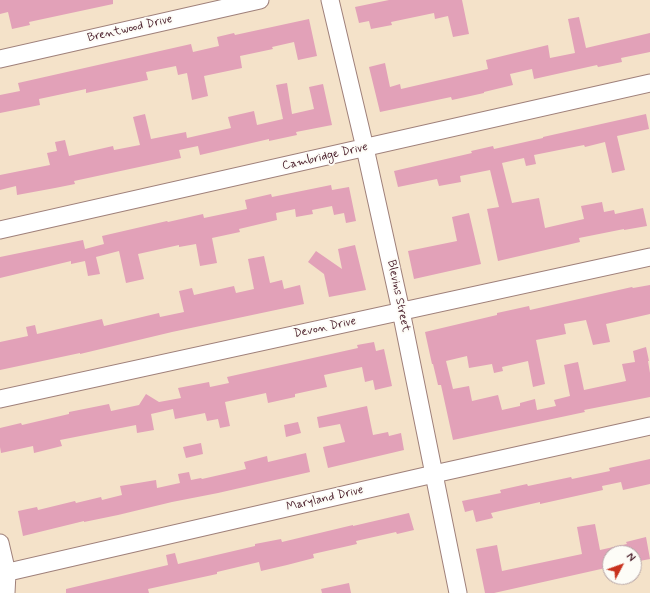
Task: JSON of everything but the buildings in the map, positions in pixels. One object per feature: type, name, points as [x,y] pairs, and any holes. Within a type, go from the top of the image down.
[{"type":"street","name":"Brentwood Drive","points":[[0,59],[260,0]]},
{"type":"street","name":"Blevins Street","points":[[330,0],[401,311],[458,593]]},
{"type":"street","name":"Cambridge Drive","points":[[0,230],[650,84]]},
{"type":"street","name":"Devon Drive","points":[[0,400],[650,257]]},
{"type":"street","name":"Maryland Drive","points":[[3,573],[650,426]]},
{"type":"street","points":[[0,543],[6,593]]}]
